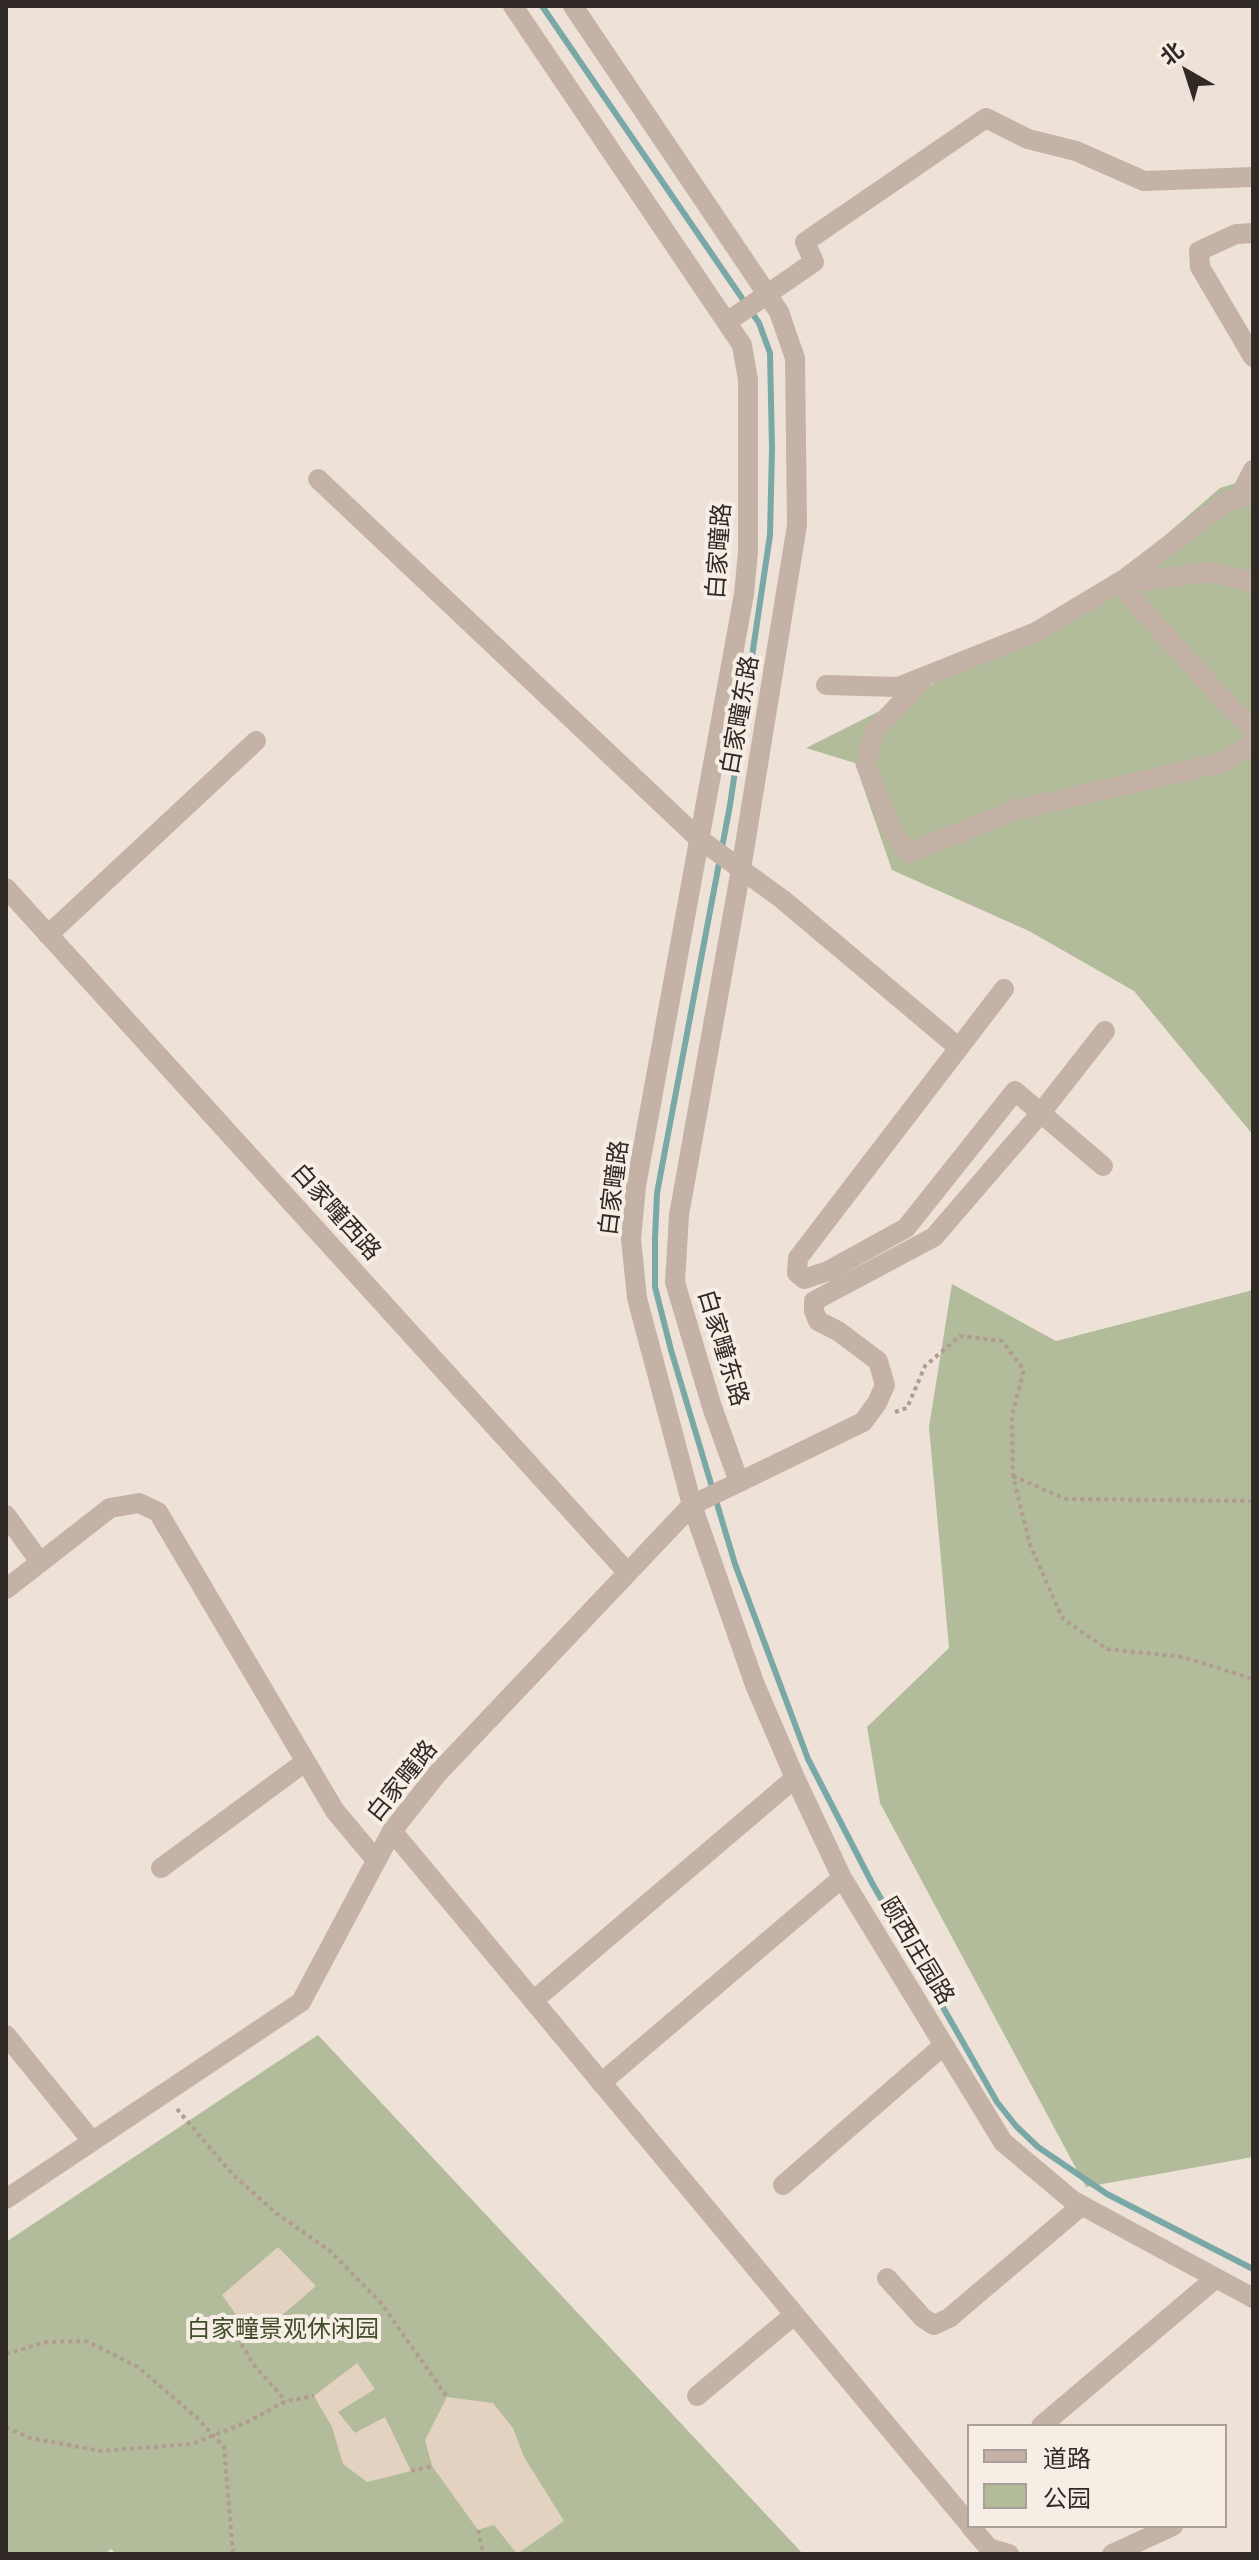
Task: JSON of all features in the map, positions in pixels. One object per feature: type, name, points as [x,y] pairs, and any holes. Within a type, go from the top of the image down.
[{"type":"street","name":"白家疃路","points":[[6,2199],[301,2002],[392,1831],[437,1774],[627,1572],[715,1494],[637,1298],[631,1239],[636,1186],[705,843],[744,594],[748,552],[748,380],[742,345],[747,308],[513,6]]},
{"type":"street","name":"白家疃东路","points":[[573,6],[747,308],[779,312],[795,358],[797,525],[735,865],[679,1215],[675,1282],[712,1407],[715,1494]]},
{"type":"street","points":[[747,308],[814,262],[805,242],[986,118],[1028,139],[1076,151],[1144,181],[1253,177]]},
{"type":"street","points":[[1253,233],[1236,234],[1199,251],[1200,267],[1253,357]]},
{"type":"street","points":[[826,685],[898,687],[1036,632],[1118,583],[1224,503],[1246,497],[1253,470]]},
{"type":"street","points":[[318,479],[705,843],[782,899],[959,1048]]},
{"type":"street","points":[[1118,583],[1210,572],[1245,580],[1253,585]]},
{"type":"street","points":[[1118,583],[1253,729]]},
{"type":"street","points":[[926,676],[874,731],[866,765],[893,832],[909,853],[1016,810],[1220,763],[1253,744]]},
{"type":"street","points":[[48,935],[256,741]]},
{"type":"street","name":"白家疃西路","points":[[6,888],[627,1572]]},
{"type":"street","points":[[1004,989],[798,1258],[797,1273],[804,1279],[828,1271],[906,1228],[1015,1091],[1103,1166]]},
{"type":"street","points":[[715,1494],[863,1422],[885,1385],[878,1361],[838,1331],[818,1321],[814,1301],[934,1237],[1040,1114],[1105,1031]]},
{"type":"street","name":"颐西庄园路","points":[[715,1494],[755,1685],[795,1778],[842,1878],[1003,2142],[1081,2206],[1253,2298]]},
{"type":"street","points":[[6,1589],[110,1508],[139,1503],[158,1512],[335,1811],[376,1860]]},
{"type":"street","points":[[6,1515],[40,1562]]},
{"type":"street","points":[[161,1868],[305,1762]]},
{"type":"street","points":[[533,2001],[795,1778]]},
{"type":"street","points":[[392,1831],[967,2521]]},
{"type":"street","points":[[601,2083],[842,1878]]},
{"type":"street","points":[[6,2035],[92,2141]]},
{"type":"street","points":[[783,2185],[944,2045]]},
{"type":"street","points":[[887,2278],[923,2318],[934,2325],[949,2318],[1081,2206]]},
{"type":"street","points":[[1043,2424],[1216,2278]]},
{"type":"street","points":[[697,2396],[794,2315]]},
{"type":"street","points":[[972,2528],[989,2548],[1009,2554]]},
{"type":"street","points":[[1112,2554],[1169,2528]]},
{"type":"path","points":[[863,1422],[907,1408],[925,1366],[960,1336],[1002,1341],[1024,1370],[1012,1415],[1013,1476],[1030,1545],[1063,1619],[1107,1649],[1183,1657],[1253,1679]]},
{"type":"path","points":[[1013,1476],[1066,1499],[1253,1501]]},
{"type":"path","points":[[163,2094],[233,2175],[276,2213],[330,2251],[381,2303],[447,2397]]},
{"type":"path","points":[[244,2326],[235,2333],[253,2364],[286,2401]]},
{"type":"path","points":[[6,2354],[46,2342],[86,2341],[138,2367],[197,2418],[224,2447],[233,2554]]},
{"type":"path","points":[[6,2427],[30,2438],[101,2451],[192,2444],[247,2422],[286,2401],[314,2396]]},
{"type":"path","points":[[411,2471],[432,2466]]},
{"type":"path","points":[[478,2530],[483,2554]]},
{"type":"green space","points":[[1253,478],[1253,1135],[1134,991],[1029,931],[892,870],[855,763],[806,748],[1077,612],[1220,488]]},
{"type":"green space","points":[[952,1284],[1056,1341],[1253,1290],[1253,2157],[1086,2187],[880,1803],[867,1727],[949,1648],[929,1427]]},
{"type":"green space","name":"白家疃景观休闲园","points":[[318,2035],[803,2554],[116,2554],[111,2549],[105,2554],[6,2554],[6,2242]]},
{"type":"shaded area","points":[[278,2247],[316,2286],[265,2330],[244,2326],[222,2295]]},
{"type":"shaded area","points":[[357,2363],[375,2389],[338,2412],[355,2433],[385,2417],[411,2471],[367,2482],[343,2464],[332,2427],[314,2396]]},
{"type":"shaded area","points":[[447,2397],[493,2403],[513,2428],[524,2457],[564,2521],[517,2554],[494,2525],[478,2530],[432,2466],[425,2440]]},
{"type":"waterway","points":[[542,6],[759,323],[770,353],[770,535],[730,805],[657,1193],[655,1239],[655,1287],[735,1564],[808,1759],[872,1883],[997,2102],[1038,2147],[1107,2194],[1253,2269]]}]
